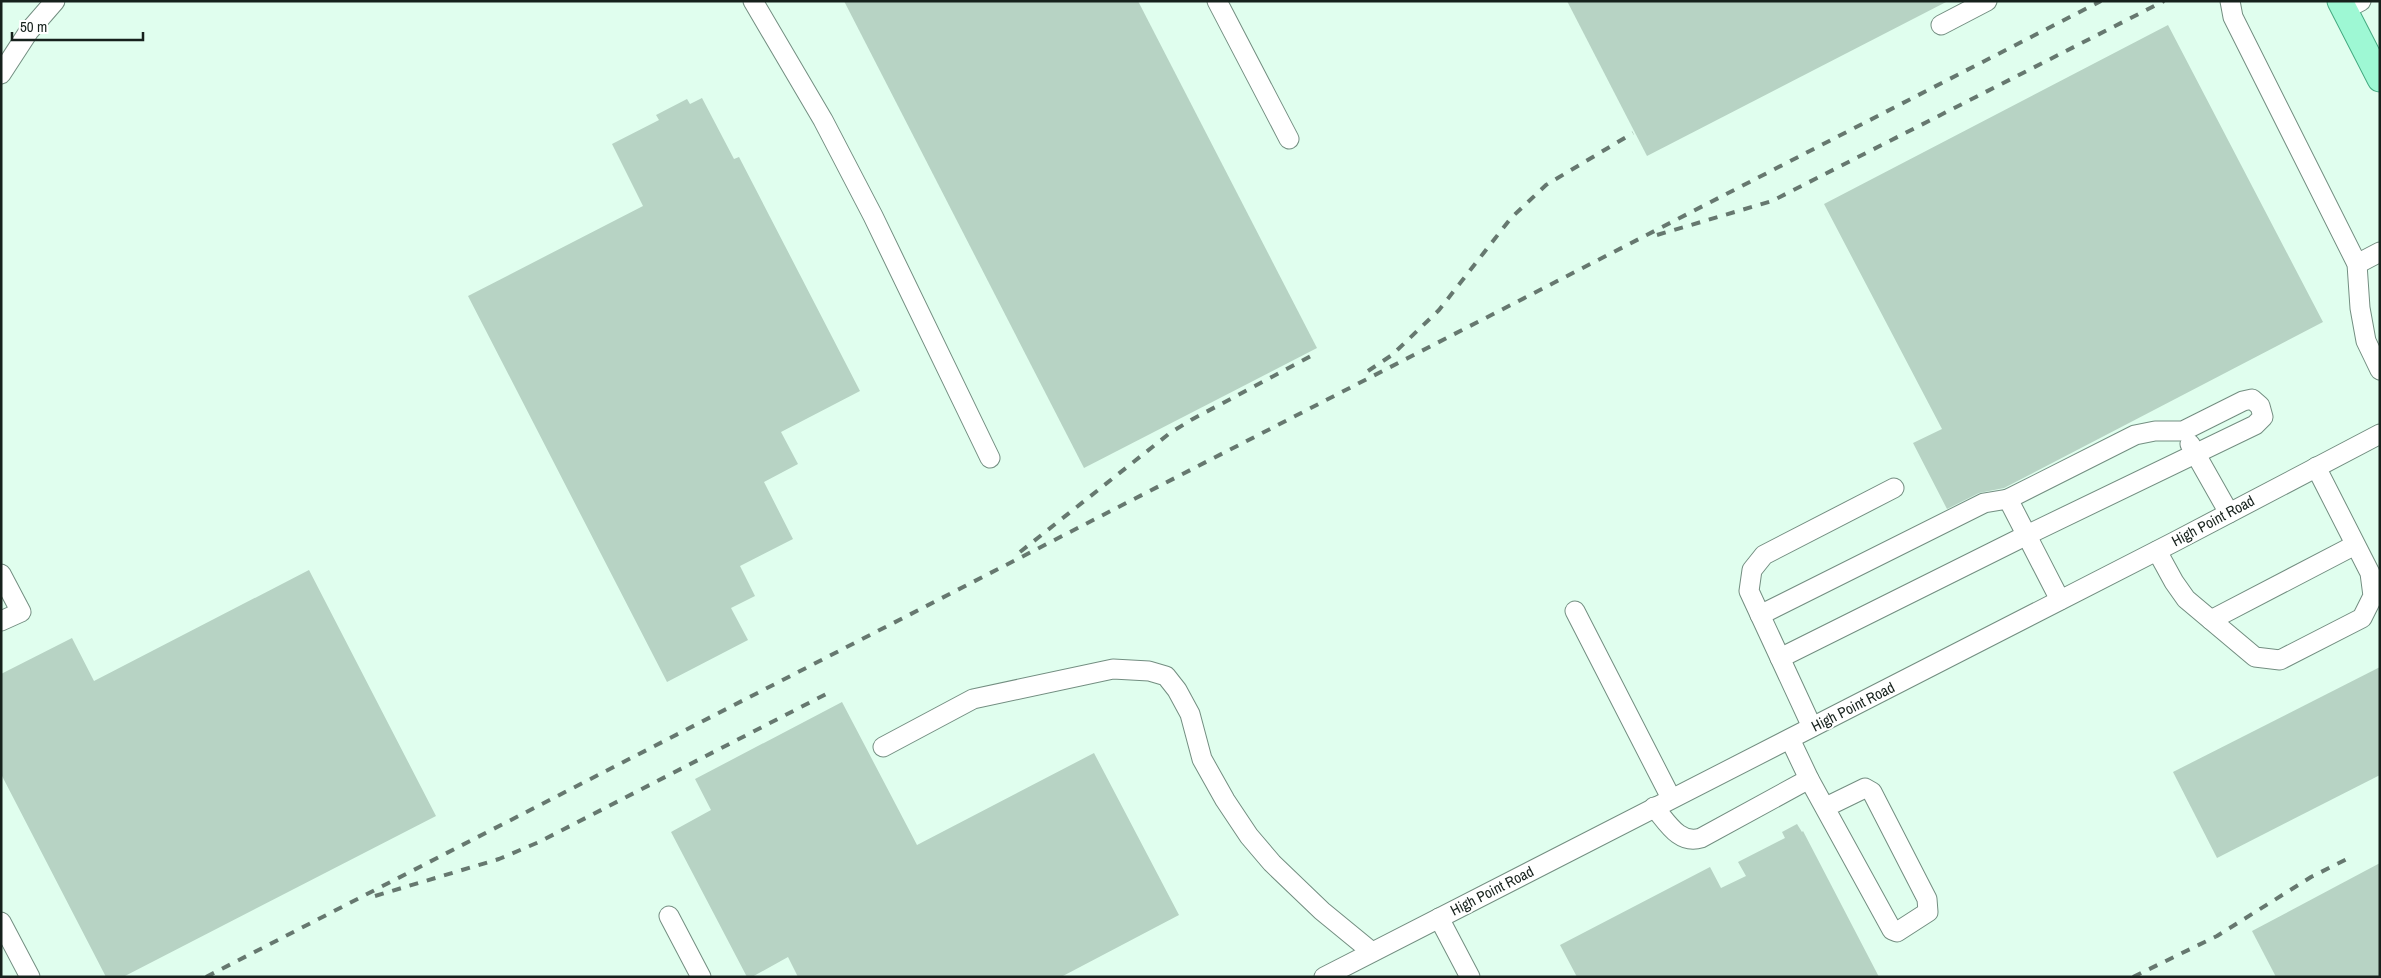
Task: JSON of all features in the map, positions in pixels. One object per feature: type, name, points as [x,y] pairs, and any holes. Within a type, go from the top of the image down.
[{"type":"main road","points":[[2348,4],[2380,79]]},
{"type":"street","points":[[752,1],[823,120],[860,190],[990,458]]},
{"type":"street","points":[[1217,1],[1289,139]]},
{"type":"street","points":[[1941,25],[1987,1]]},
{"type":"street","points":[[2230,1],[2233,17],[2358,264],[2360,308],[2366,341],[2380,370]]},
{"type":"street","points":[[1,74],[47,4]]},
{"type":"street","points":[[2358,264],[2380,252]]},
{"type":"street","points":[[1760,615],[1984,503],[2008,499],[2135,435],[2155,431],[2183,431],[2243,400],[2252,399],[2260,406],[2263,416],[2255,425],[2027,535],[1780,658]]},
{"type":"street","points":[[2183,431],[2230,512]]},
{"type":"street","name":"High Point Road","points":[[1324,977],[2157,551],[2380,434]]},
{"type":"street","points":[[2157,551],[2186,599],[2254,657],[2280,660],[2362,618],[2373,596],[2370,574],[2316,466]]},
{"type":"street","points":[[1812,727],[1749,591],[1752,570],[1764,555],[1894,488]]},
{"type":"street","points":[[2008,499],[2060,600]]},
{"type":"street","points":[[2211,620],[2356,545]]},
{"type":"street","points":[[1,574],[21,612],[1,621]]},
{"type":"street","points":[[1575,611],[1663,803],[1683,839],[1692,841],[1701,838],[1809,780]]},
{"type":"street","points":[[883,747],[973,699],[1113,670],[1149,671],[1166,676],[1178,690],[1190,714],[1202,759],[1225,800],[1249,836],[1272,863],[1372,952]]},
{"type":"street","points":[[1790,739],[1809,780],[1826,807],[1892,930],[1897,932],[1928,912],[1927,899],[1872,792],[1865,788],[1826,807]]},
{"type":"street","points":[[670,916],[701,977]]},
{"type":"street","points":[[1439,918],[1470,977]]},
{"type":"street","points":[[1,922],[30,977]]},
{"type":"building","points":[[844,1],[1138,1],[1317,348],[1084,468]]},
{"type":"building","points":[[1567,1],[1948,1],[1647,156]]},
{"type":"building","points":[[2168,25],[2323,322],[2004,488],[1979,493],[1947,509],[1913,443],[1942,429],[1824,204]]},
{"type":"building","points":[[702,98],[734,159],[739,157],[860,391],[781,432],[798,464],[764,482],[793,539],[740,566],[755,596],[731,608],[748,640],[667,682],[468,296],[643,206],[612,144],[659,120],[656,115],[687,99],[690,104]]},
{"type":"building","points":[[309,570],[436,816],[123,977],[106,977],[1,774],[1,674],[72,638],[94,681]]},
{"type":"building","points":[[2380,667],[2380,775],[2217,858],[2173,772]]},
{"type":"building","points":[[842,702],[917,845],[1094,753],[1179,915],[1061,977],[798,977],[788,957],[752,977],[747,977],[671,832],[711,810],[695,779]]},
{"type":"building","points":[[1797,824],[1803,831],[1879,977],[1577,977],[1560,945],[1710,867],[1721,888],[1746,876],[1738,862],[1785,838],[1782,832]]},
{"type":"building","points":[[2380,863],[2380,977],[2276,977],[2252,931]]},
{"type":"railway","points":[[206,977],[2101,1]]},
{"type":"railway","points":[[1657,235],[1772,201],[2164,1]]},
{"type":"railway","points":[[1368,371],[1392,355],[1439,310],[1511,218],[1546,185],[1633,133]]},
{"type":"railway","points":[[1020,552],[1170,433],[1313,355]]},
{"type":"railway","points":[[375,896],[499,859],[539,842],[832,691]]},
{"type":"railway","points":[[2133,977],[2217,936],[2311,877],[2349,858]]}]
